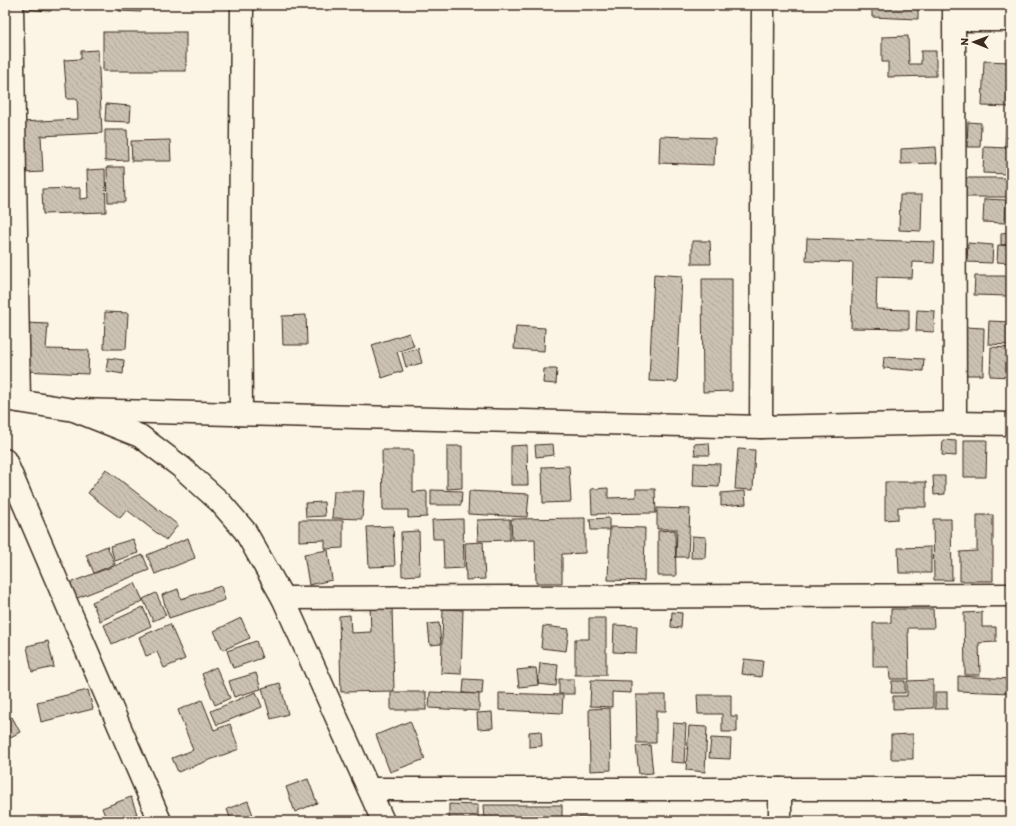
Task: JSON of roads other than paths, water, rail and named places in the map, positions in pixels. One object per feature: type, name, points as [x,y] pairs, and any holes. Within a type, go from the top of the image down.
[{"type":"street","points":[[241,414],[240,270],[242,5]]},
{"type":"street","points":[[761,427],[763,5]]},
{"type":"street","points":[[955,423],[954,12],[1011,20]]},
{"type":"street","points":[[10,18],[12,400],[74,410],[761,427],[955,423],[1011,424]]},
{"type":"street","points":[[74,410],[140,436],[181,467],[220,502],[245,531],[283,598],[383,821]]},
{"type":"street","points":[[5,460],[160,821]]},
{"type":"street","points":[[283,598],[1011,594]]},
{"type":"street","points":[[369,789],[1011,789]]},
{"type":"street","points":[[780,789],[780,821]]}]
